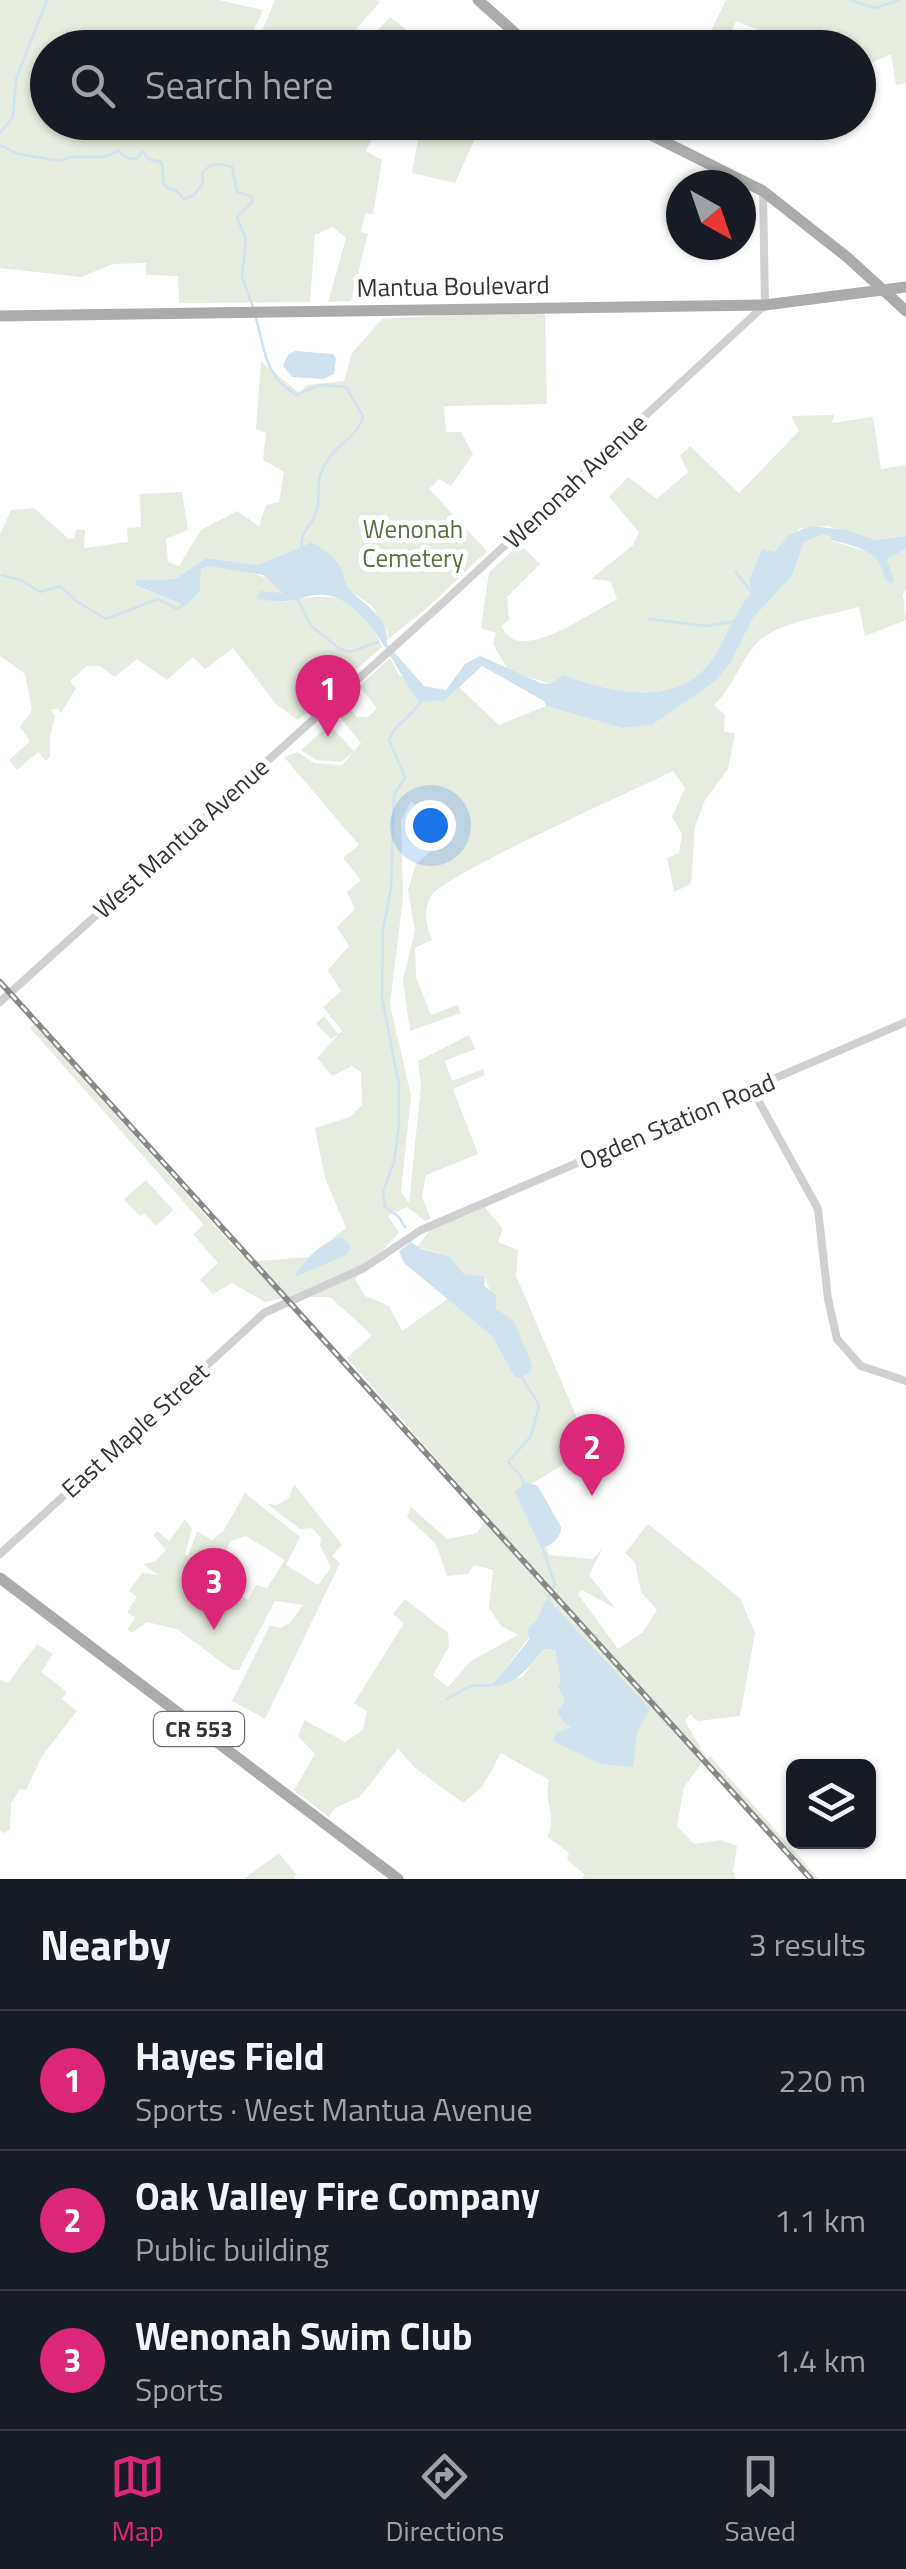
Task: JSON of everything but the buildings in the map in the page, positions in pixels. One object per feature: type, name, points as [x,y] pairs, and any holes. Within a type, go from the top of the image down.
[{"type":"main road","points":[[478,0],[512,30]]},
{"type":"main road","points":[[660,140],[763,191],[906,311]]},
{"type":"main road","points":[[864,292],[869,277]]},
{"type":"main road","name":"Mantua Boulevard","points":[[0,316],[764,305],[906,286]]},
{"type":"main road","name":"CR 553","points":[[0,1578],[398,1879]]},
{"type":"street","points":[[763,191],[764,305]]},
{"type":"street","name":"Wenonah Avenue","points":[[388,651],[764,305]]},
{"type":"street","name":"West Mantua Avenue","points":[[0,1002],[388,651]]},
{"type":"street","name":"Ogden Station Road","points":[[272,1308],[364,1268],[410,1236],[906,1022]]},
{"type":"street","points":[[752,1089],[818,1208],[828,1299],[837,1339],[861,1366],[906,1381]]},
{"type":"street","name":"East Maple Street","points":[[0,1554],[272,1308]]},
{"type":"green space","points":[[0,0],[219,0],[263,10],[254,30],[30,30],[30,140],[372,140],[366,151],[382,160],[373,214],[365,213],[361,232],[368,234],[351,301],[328,302],[346,238],[333,227],[315,235],[310,302],[179,303],[178,276],[146,275],[146,263],[113,264],[81,277],[0,268]]},
{"type":"green space","points":[[275,0],[380,2],[355,30],[262,30]]},
{"type":"green space","points":[[726,0],[906,0],[906,83],[896,85],[891,54],[876,61],[876,30],[759,30],[736,21],[732,30],[711,30]]},
{"type":"green space","points":[[390,17],[406,30],[378,30]]},
{"type":"green space","points":[[418,140],[474,140],[455,183],[412,173]]},
{"type":"green space","name":"Wenonah Cemetery","points":[[490,312],[545,313],[547,404],[444,406],[446,432],[461,432],[473,454],[451,486],[439,479],[429,489],[487,551],[387,640],[388,632],[372,606],[349,590],[337,561],[312,542],[258,565],[208,558],[175,579],[138,580],[135,586],[186,606],[200,591],[201,569],[209,566],[254,574],[273,583],[284,602],[318,597],[344,600],[365,616],[382,647],[298,720],[276,704],[233,648],[205,669],[193,657],[167,680],[137,659],[115,677],[100,666],[87,666],[70,681],[76,688],[61,713],[57,708],[51,710],[55,716],[50,757],[46,761],[38,752],[17,770],[9,760],[30,741],[20,727],[32,710],[25,674],[0,656],[0,577],[4,576],[0,572],[0,534],[11,510],[34,508],[69,539],[74,538],[77,529],[85,530],[84,548],[128,542],[127,528],[141,527],[140,494],[182,492],[188,530],[166,539],[168,562],[179,566],[201,530],[237,511],[259,526],[266,505],[279,502],[284,472],[263,460],[266,433],[256,429],[261,361],[299,393],[307,385],[344,381],[352,353],[382,319]]},
{"type":"green space","points":[[834,415],[832,423],[873,417],[881,469],[906,465],[906,536],[875,540],[827,526],[800,528],[749,580],[751,593],[711,661],[680,686],[661,691],[621,691],[564,675],[550,684],[508,670],[493,644],[496,633],[481,628],[489,572],[520,544],[540,564],[507,597],[509,620],[501,626],[514,639],[531,641],[570,626],[617,599],[611,581],[591,579],[633,545],[639,532],[609,497],[628,477],[657,499],[688,472],[680,456],[690,446],[739,493],[799,431],[791,416]]},
{"type":"green space","points":[[831,535],[832,541],[872,553],[891,578],[887,559],[906,549],[906,620],[865,636],[859,607],[780,628],[754,647],[714,705],[725,715],[724,732],[735,733],[728,769],[705,800],[695,827],[691,884],[674,892],[667,858],[679,853],[682,834],[672,817],[685,788],[673,771],[444,885],[428,902],[426,918],[432,940],[415,948],[416,977],[431,1015],[457,1005],[461,1013],[410,1031],[403,980],[415,931],[408,890],[416,864],[445,839],[444,821],[439,815],[430,820],[411,801],[401,820],[403,898],[390,1004],[411,1096],[401,1192],[409,1203],[421,1086],[418,1061],[469,1035],[475,1049],[445,1061],[452,1081],[483,1069],[485,1075],[453,1089],[478,1154],[426,1175],[422,1197],[431,1219],[425,1221],[407,1207],[388,1216],[399,1233],[355,1279],[365,1296],[389,1306],[402,1331],[448,1299],[492,1336],[514,1376],[531,1370],[515,1323],[496,1309],[485,1276],[464,1274],[449,1256],[417,1247],[433,1226],[483,1205],[503,1229],[498,1242],[518,1250],[516,1276],[590,1448],[528,1486],[549,1555],[593,1559],[603,1547],[589,1575],[615,1608],[582,1590],[578,1594],[618,1649],[643,1632],[657,1610],[641,1592],[635,1562],[625,1553],[648,1524],[740,1598],[755,1633],[740,1716],[698,1721],[690,1714],[685,1721],[706,1757],[684,1787],[677,1826],[694,1844],[721,1840],[737,1846],[733,1871],[736,1879],[582,1879],[585,1875],[567,1859],[569,1853],[548,1837],[549,1780],[501,1753],[482,1787],[463,1803],[414,1767],[398,1748],[360,1797],[335,1808],[329,1817],[294,1790],[315,1754],[298,1736],[304,1720],[345,1742],[363,1730],[367,1711],[354,1703],[404,1623],[393,1614],[405,1599],[448,1633],[449,1646],[433,1675],[448,1687],[471,1661],[518,1635],[501,1626],[489,1608],[493,1570],[474,1565],[468,1574],[447,1576],[436,1544],[407,1517],[411,1507],[447,1539],[477,1533],[488,1517],[347,1358],[372,1335],[330,1297],[265,1302],[232,1283],[213,1294],[200,1280],[218,1263],[193,1234],[204,1225],[30,1028],[34,1024],[241,1255],[259,1261],[309,1257],[346,1228],[325,1178],[315,1128],[350,1117],[362,1105],[361,1072],[352,1066],[332,1076],[317,1058],[338,1035],[331,1039],[316,1023],[324,1016],[338,1034],[342,1031],[323,1007],[341,991],[328,970],[349,946],[337,927],[355,909],[347,892],[361,880],[343,858],[359,845],[284,757],[298,752],[314,763],[342,765],[361,743],[334,710],[343,701],[357,717],[368,717],[377,708],[359,686],[390,658],[399,675],[445,700],[459,687],[499,725],[546,706],[622,728],[652,725],[713,682],[730,664],[753,618],[792,576],[804,542]],"holes":[[[555,1604],[601,1764],[573,1727],[555,1650],[544,1649],[522,1677],[493,1684]]]},
{"type":"green space","points":[[329,725],[354,751],[341,762],[316,760],[301,750]]},
{"type":"green space","points":[[146,1180],[173,1210],[156,1226],[124,1199]]},
{"type":"green space","points":[[294,1484],[342,1545],[332,1556],[340,1563],[265,1719],[232,1701],[270,1625],[281,1628],[290,1623],[303,1605],[275,1601],[239,1670],[232,1670],[177,1629],[147,1622],[132,1633],[128,1629],[135,1618],[127,1612],[137,1597],[129,1591],[142,1573],[158,1575],[143,1564],[156,1561],[166,1550],[153,1535],[157,1531],[169,1541],[185,1519],[192,1529],[185,1554],[188,1556],[197,1531],[212,1540],[224,1530],[245,1493],[300,1537],[286,1565],[318,1585],[331,1568],[320,1545],[321,1538],[312,1528],[300,1529],[267,1504],[276,1505],[289,1498]],"holes":[[[246,1536],[285,1560],[267,1588],[256,1585],[248,1600],[206,1568],[213,1561],[220,1561],[231,1541]]]},
{"type":"green space","points":[[37,1644],[53,1654],[41,1672],[67,1692],[62,1699],[77,1711],[42,1756],[26,1790],[20,1789],[11,1803],[10,1830],[3,1833],[0,1680],[8,1683]]},
{"type":"green space","points":[[710,1756],[786,1842],[786,1849],[792,1849],[819,1879],[812,1879],[706,1760]]},
{"type":"green space","points":[[279,1853],[296,1874],[294,1879],[244,1879]]},
{"type":"water","points":[[295,351],[333,354],[334,374],[323,379],[292,377],[283,366]]},
{"type":"water","points":[[810,526],[846,530],[875,540],[906,536],[906,549],[887,559],[894,582],[891,584],[884,577],[878,561],[865,551],[831,540],[825,534],[804,542],[792,576],[753,618],[730,664],[714,682],[652,725],[622,728],[546,706],[544,701],[482,666],[445,700],[419,702],[379,638],[355,609],[325,595],[283,601],[256,599],[260,591],[282,593],[263,575],[209,566],[201,569],[200,591],[186,606],[134,585],[138,580],[175,579],[207,558],[258,565],[312,542],[336,560],[349,589],[381,620],[387,644],[424,686],[446,690],[465,664],[480,656],[541,683],[550,684],[564,675],[621,691],[661,691],[697,676],[711,661],[751,593],[749,580],[762,549],[775,552],[789,535]]},
{"type":"water","points":[[342,1237],[351,1246],[346,1255],[294,1277],[315,1252]]},
{"type":"water","points":[[411,1242],[421,1249],[449,1256],[464,1274],[485,1276],[484,1286],[496,1295],[496,1309],[514,1321],[531,1371],[521,1378],[514,1376],[492,1336],[404,1263],[399,1251]]},
{"type":"water","points":[[526,1482],[538,1486],[561,1527],[552,1544],[541,1548],[515,1492]]},
{"type":"water","points":[[547,1598],[650,1709],[637,1732],[633,1767],[601,1764],[553,1741],[556,1733],[572,1727],[563,1722],[558,1712],[565,1699],[558,1687],[561,1681],[555,1650],[544,1649],[515,1679],[491,1686],[529,1640],[528,1629]]},
{"type":"waterway","points":[[35,30],[47,0]]},
{"type":"waterway","points":[[850,0],[875,8],[899,0]]},
{"type":"waterway","points":[[0,133],[13,117],[16,79],[30,43]]},
{"type":"waterway","points":[[0,145],[18,154],[62,161],[69,157],[104,157],[118,151],[129,159],[137,158],[143,151],[148,159],[161,162],[164,184],[184,199],[194,195],[203,183],[202,173],[209,167],[232,167],[237,192],[253,197],[237,217],[246,239],[242,277],[253,307]]},
{"type":"waterway","points":[[255,315],[267,360],[285,387],[296,395],[320,385],[346,387],[363,416],[356,431],[324,466],[319,479],[318,507],[304,534],[302,549]]},
{"type":"waterway","points":[[736,572],[753,594]]},
{"type":"waterway","points":[[0,575],[21,580],[40,592],[60,586],[106,619],[158,599],[177,609],[186,603]]},
{"type":"waterway","points":[[298,600],[311,626],[340,649],[350,652],[378,642]]},
{"type":"waterway","points":[[649,619],[707,626],[737,621]]},
{"type":"waterway","points":[[405,1227],[385,1207],[383,1192],[394,1162],[399,1126],[399,1085],[382,998],[383,930],[391,888],[394,795],[405,777],[389,740],[423,698]]},
{"type":"waterway","points":[[521,1376],[539,1405],[531,1436],[508,1462],[524,1485]]},
{"type":"waterway","points":[[543,1549],[555,1584],[548,1601]]},
{"type":"waterway","points":[[447,1699],[470,1686],[494,1685]]},
{"type":"railway","points":[[0,982],[811,1879]]},
{"type":"place","name":"Hayes Field","points":[[328,737]]},
{"type":"place","name":"Oak Valley Fire Company","points":[[592,1496]]},
{"type":"place","name":"Wenonah Swim Club","points":[[214,1630]]}]
